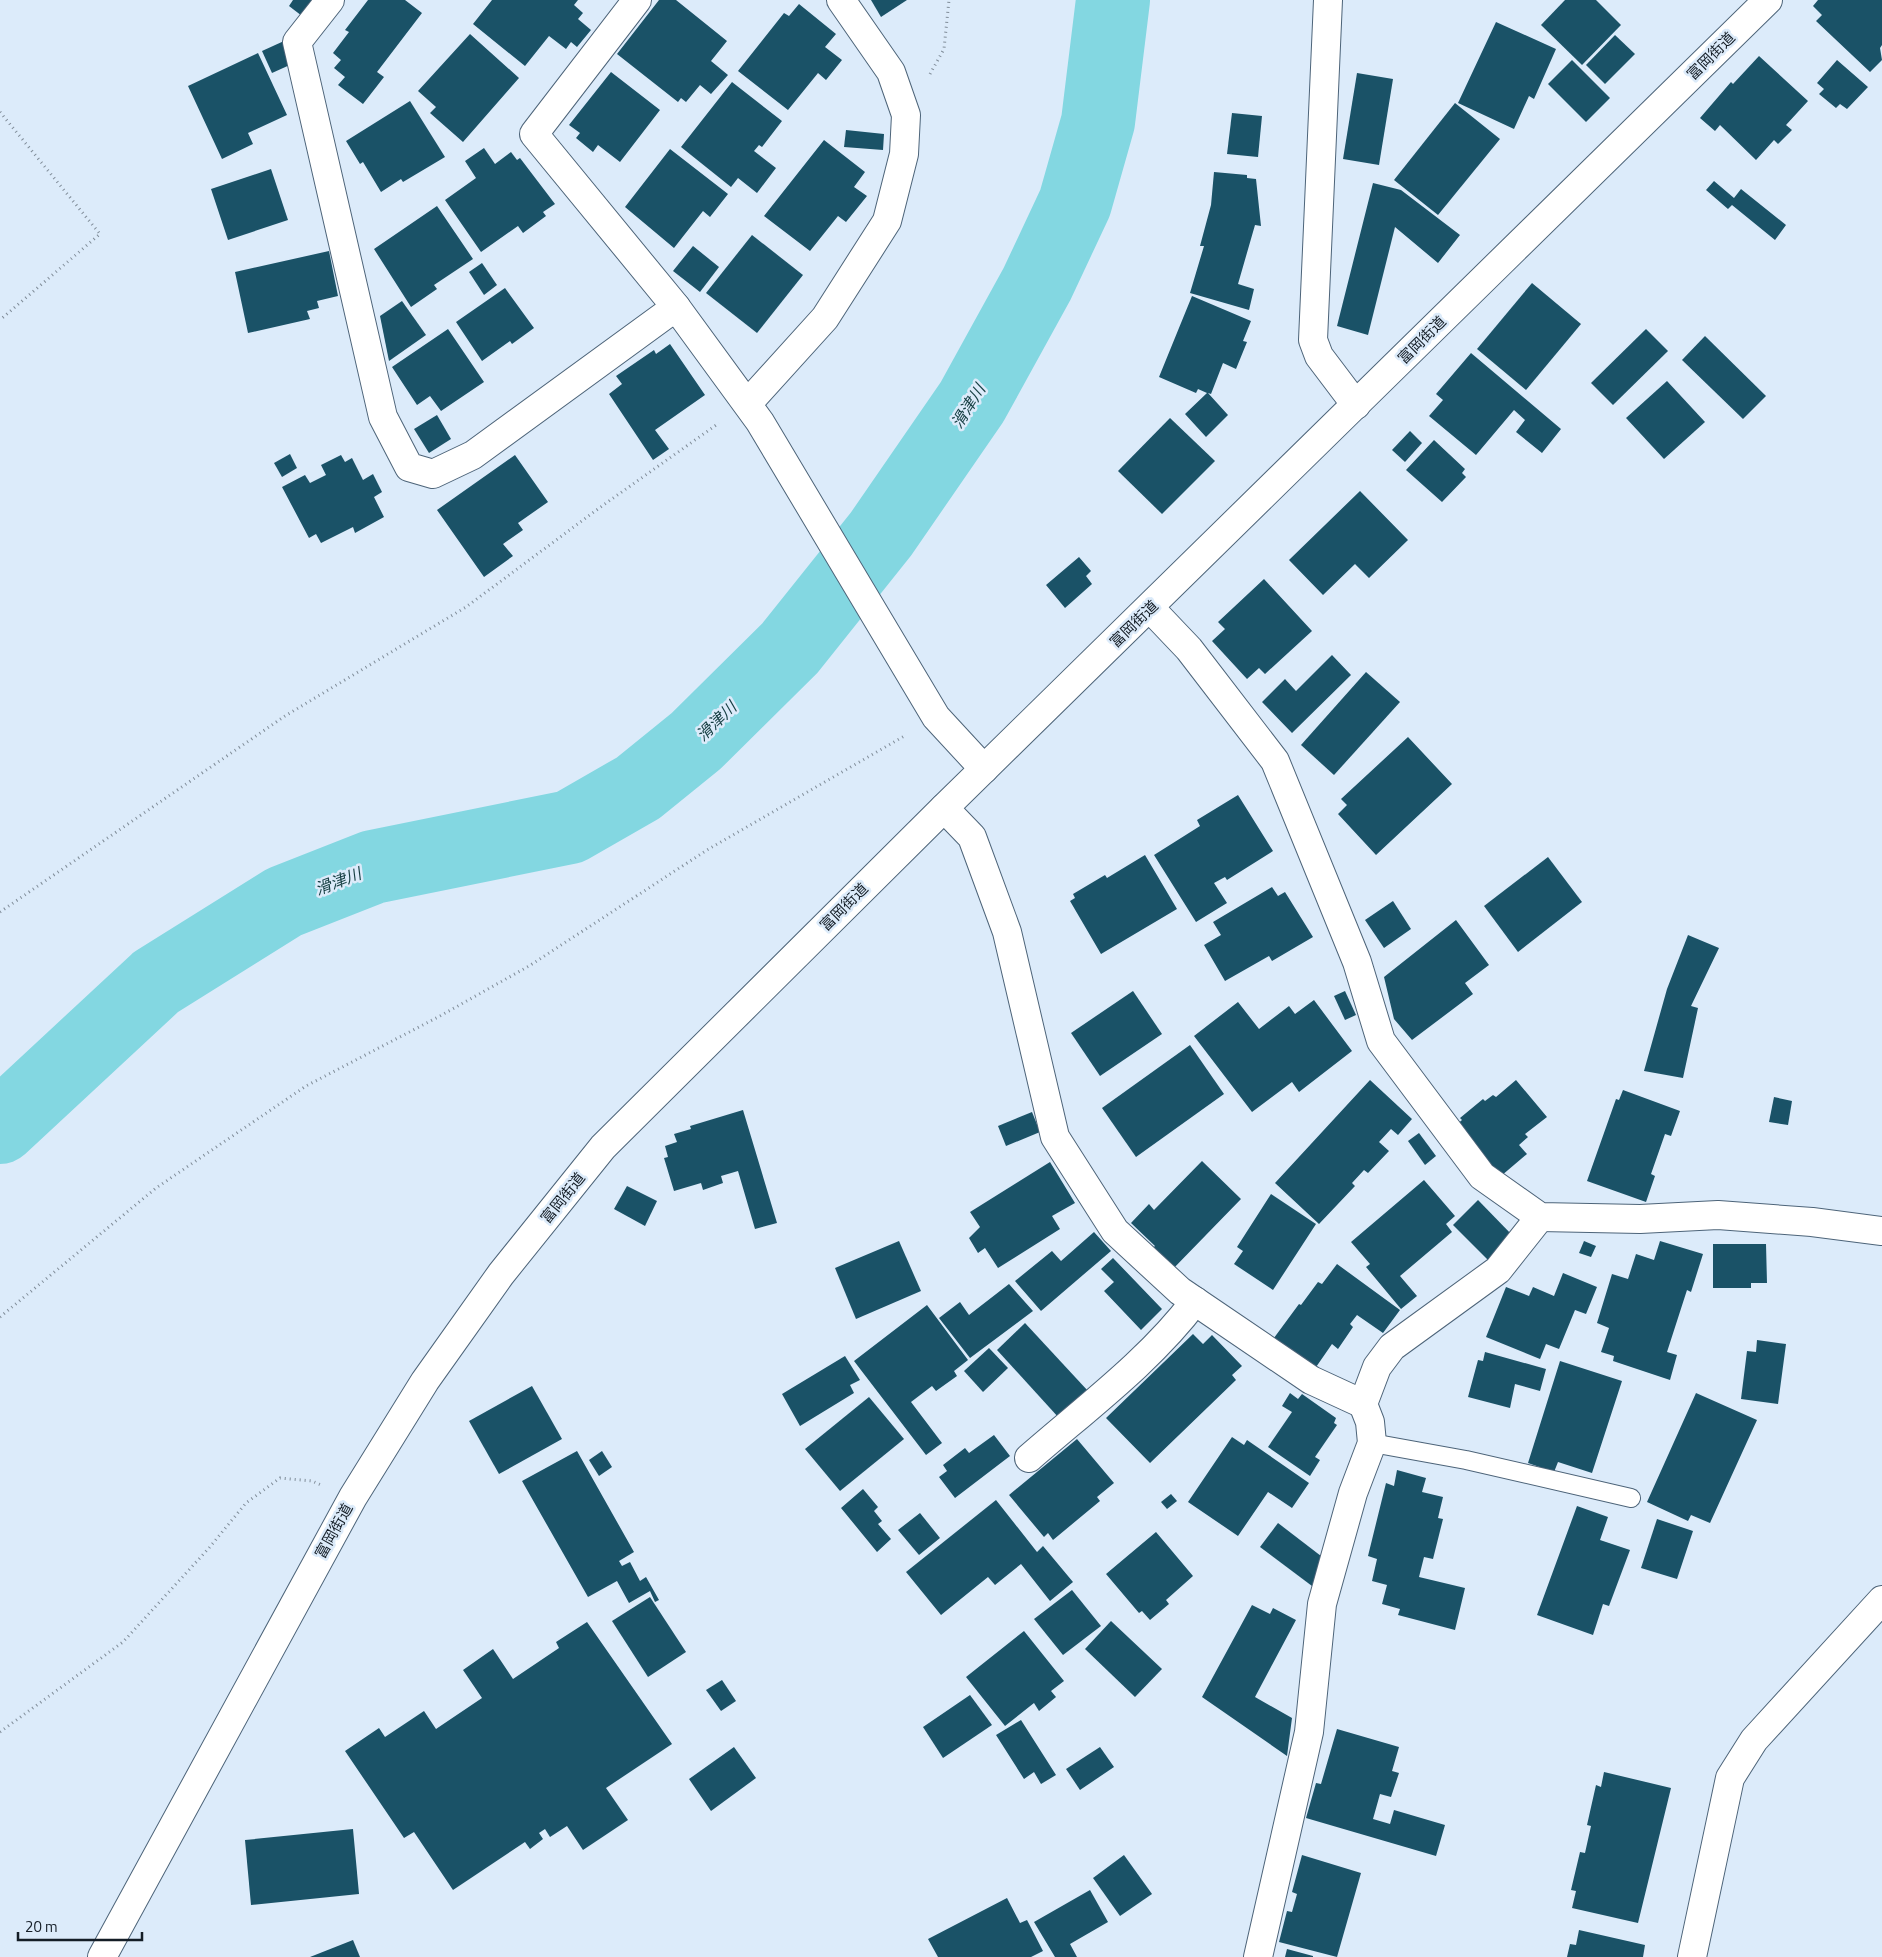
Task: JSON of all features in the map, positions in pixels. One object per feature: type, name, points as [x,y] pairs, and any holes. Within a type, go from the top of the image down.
[{"type":"street","points":[[330,0],[297,42],[383,417],[409,467],[433,474],[473,455],[676,307]]},
{"type":"street","points":[[637,0],[534,134],[676,307],[754,412],[934,714],[984,769]]},
{"type":"street","points":[[754,412],[825,318],[887,222],[904,154],[906,115],[891,72],[842,0]]},
{"type":"street","points":[[1328,0],[1313,340],[1319,356],[1356,405]]},
{"type":"street","name":"富岡街道","points":[[102,1957],[353,1497],[425,1381],[496,1282],[603,1147],[944,808],[1768,0]]},
{"type":"street","points":[[1150,608],[1189,649],[1275,761],[1357,962],[1381,1041],[1482,1176],[1540,1217],[1640,1219],[1718,1215],[1812,1222],[1882,1231]]},
{"type":"street","points":[[944,808],[972,837],[1007,932],[1055,1137],[1115,1231],[1180,1292],[1311,1380],[1363,1404]]},
{"type":"street","points":[[1258,1957],[1309,1732],[1322,1604],[1353,1493],[1372,1443],[1370,1422],[1363,1404],[1377,1367],[1392,1347],[1498,1270],[1540,1217]]},
{"type":"street","points":[[1029,1458],[1136,1364],[1179,1322],[1196,1301]]},
{"type":"street","points":[[1692,1957],[1730,1778],[1754,1740],[1882,1600]]},
{"type":"lane","points":[[1372,1443],[1466,1460],[1631,1498]]},
{"type":"path","points":[[906,115],[944,49],[949,0]]},
{"type":"path","points":[[0,112],[100,234],[0,320]]},
{"type":"path","points":[[0,912],[285,716],[466,607],[602,506],[754,412]]},
{"type":"path","points":[[0,1318],[156,1188],[306,1086],[440,1016],[529,966],[707,850],[934,714]]},
{"type":"path","points":[[0,1732],[123,1642],[209,1548],[246,1503],[280,1478],[312,1481],[353,1497]]},
{"type":"building","points":[[293,0],[315,0],[302,16],[289,6]]},
{"type":"building","points":[[368,0],[405,0],[422,13],[377,72],[384,77],[363,104],[338,85],[345,77],[334,68],[341,60],[333,53],[349,32],[345,30]]},
{"type":"building","points":[[492,0],[578,0],[574,5],[583,13],[578,19],[591,30],[577,47],[571,42],[566,49],[549,36],[525,66],[473,24]]},
{"type":"building","points":[[659,0],[676,0],[727,41],[711,61],[728,75],[711,94],[700,85],[686,102],[681,98],[678,102],[617,54]]},
{"type":"building","points":[[871,0],[907,0],[881,17]]},
{"type":"building","points":[[1565,0],[1596,0],[1621,25],[1582,65],[1541,25]]},
{"type":"building","points":[[1818,0],[1882,0],[1882,45],[1880,48],[1882,60],[1870,72],[1816,21],[1822,15],[1813,6]]},
{"type":"building","points":[[799,4],[836,34],[825,47],[842,60],[826,80],[818,73],[788,110],[738,71],[784,13],[789,16]]},
{"type":"building","points":[[1496,22],[1556,49],[1534,99],[1529,96],[1514,129],[1458,103]]},
{"type":"building","points":[[470,34],[519,78],[463,142],[430,113],[436,107],[418,91]]},
{"type":"building","points":[[1615,35],[1635,54],[1605,84],[1586,65]]},
{"type":"building","points":[[284,41],[292,64],[272,73],[262,51]]},
{"type":"building","points":[[258,53],[287,115],[248,133],[253,144],[222,159],[188,86]]},
{"type":"building","points":[[1759,56],[1808,101],[1786,125],[1792,130],[1778,144],[1774,140],[1756,160],[1720,125],[1715,131],[1700,118],[1731,82],[1733,84]]},
{"type":"building","points":[[1572,60],[1610,98],[1586,122],[1548,84]]},
{"type":"building","points":[[1837,60],[1868,87],[1847,109],[1840,104],[1836,108],[1819,94],[1824,89],[1817,83]]},
{"type":"building","points":[[611,72],[660,110],[620,162],[598,145],[593,152],[576,138],[580,133],[569,125]]},
{"type":"building","points":[[1357,73],[1393,79],[1379,165],[1343,159]]},
{"type":"building","points":[[732,82],[782,121],[762,147],[759,145],[754,151],[776,168],[757,193],[738,178],[731,187],[681,147]]},
{"type":"building","points":[[410,101],[445,157],[403,182],[401,179],[381,192],[363,162],[360,164],[346,141]]},
{"type":"building","points":[[1455,103],[1500,139],[1438,215],[1394,180]]},
{"type":"building","points":[[1232,113],[1262,116],[1258,157],[1227,154]]},
{"type":"building","points":[[846,130],[884,134],[883,150],[844,147]]},
{"type":"building","points":[[824,140],[865,172],[854,187],[867,196],[846,222],[838,216],[810,251],[764,216]]},
{"type":"building","points":[[484,148],[495,164],[511,152],[517,160],[520,158],[555,204],[543,212],[546,216],[523,233],[518,226],[481,252],[445,200],[476,178],[465,161]]},
{"type":"building","points":[[670,149],[728,194],[710,217],[703,211],[674,248],[625,207]]},
{"type":"building","points":[[271,169],[288,220],[228,240],[211,189]]},
{"type":"building","points":[[1214,172],[1247,175],[1247,178],[1256,179],[1261,226],[1255,225],[1238,284],[1254,289],[1249,310],[1190,293],[1204,246],[1200,246],[1211,205]]},
{"type":"building","points":[[1714,181],[1734,198],[1741,189],[1786,225],[1775,240],[1732,205],[1728,209],[1706,190]]},
{"type":"building","points":[[1373,183],[1401,190],[1460,235],[1438,263],[1395,227],[1368,335],[1337,326]]},
{"type":"building","points":[[437,206],[473,259],[434,285],[437,289],[411,307],[374,249]]},
{"type":"building","points":[[752,235],[803,275],[757,333],[706,293]]},
{"type":"building","points":[[693,246],[719,267],[700,292],[673,271]]},
{"type":"building","points":[[329,251],[338,296],[317,301],[319,308],[307,311],[310,319],[248,333],[235,272]]},
{"type":"building","points":[[482,263],[497,285],[484,295],[469,272]]},
{"type":"building","points":[[1532,283],[1581,324],[1526,390],[1477,349]]},
{"type":"building","points":[[505,288],[534,328],[512,344],[510,341],[482,361],[456,322]]},
{"type":"building","points":[[1192,296],[1251,321],[1243,341],[1247,342],[1236,369],[1223,363],[1211,394],[1208,393],[1228,415],[1206,437],[1185,414],[1207,393],[1198,389],[1196,393],[1159,377]]},
{"type":"building","points":[[402,301],[426,335],[389,361],[380,316]]},
{"type":"building","points":[[448,329],[484,382],[441,411],[430,396],[417,405],[392,367]]},
{"type":"building","points":[[1646,329],[1668,351],[1613,405],[1591,383]]},
{"type":"building","points":[[1705,336],[1766,396],[1743,419],[1682,360]]},
{"type":"building","points":[[670,344],[705,395],[655,430],[669,449],[653,460],[609,394],[622,384],[616,376],[654,350],[656,354]]},
{"type":"building","points":[[1471,353],[1561,429],[1542,453],[1516,432],[1525,420],[1514,410],[1476,455],[1429,416],[1443,400],[1436,394]]},
{"type":"building","points":[[1667,381],[1705,422],[1664,459],[1626,418]]},
{"type":"building","points":[[437,415],[451,439],[429,453],[414,429]]},
{"type":"building","points":[[1170,418],[1215,461],[1162,514],[1118,471]]},
{"type":"building","points":[[1410,431],[1422,443],[1405,462],[1392,450]]},
{"type":"building","points":[[1434,440],[1465,469],[1462,473],[1466,477],[1442,502],[1406,470]]},
{"type":"building","points":[[290,454],[297,468],[282,477],[274,463]]},
{"type":"building","points":[[341,455],[345,462],[352,458],[363,480],[373,474],[382,492],[374,497],[384,517],[355,533],[353,527],[321,543],[316,534],[309,538],[282,487],[305,475],[310,483],[326,475],[321,465]]},
{"type":"building","points":[[515,455],[548,502],[518,523],[523,530],[503,544],[513,556],[484,577],[437,510]]},
{"type":"building","points":[[1360,491],[1408,540],[1369,578],[1355,564],[1323,595],[1289,560]]},
{"type":"building","points":[[1079,557],[1091,571],[1086,576],[1092,584],[1065,608],[1046,585]]},
{"type":"building","points":[[1264,579],[1312,631],[1265,674],[1259,668],[1247,679],[1212,641],[1225,629],[1218,622]]},
{"type":"building","points":[[1332,655],[1351,675],[1292,733],[1262,702],[1285,679],[1296,691]]},
{"type":"building","points":[[1366,672],[1400,702],[1334,775],[1301,745]]},
{"type":"building","points":[[1408,737],[1452,784],[1376,855],[1338,814],[1347,805],[1341,799]]},
{"type":"building","points":[[1238,795],[1273,851],[1227,880],[1225,877],[1214,883],[1227,903],[1196,922],[1154,855],[1200,826],[1197,820]]},
{"type":"building","points":[[1145,855],[1177,909],[1101,954],[1070,901],[1075,898],[1073,894],[1105,875],[1107,878]]},
{"type":"building","points":[[1548,857],[1582,902],[1518,952],[1484,906]]},
{"type":"building","points":[[1272,887],[1278,896],[1285,892],[1313,937],[1272,961],[1269,956],[1225,981],[1204,945],[1221,935],[1213,922]]},
{"type":"building","points":[[1393,901],[1411,929],[1384,948],[1365,920]]},
{"type":"building","points":[[1456,920],[1489,965],[1465,983],[1473,994],[1412,1040],[1394,1019],[1384,977]]},
{"type":"building","points":[[1688,935],[1719,948],[1691,1006],[1698,1008],[1683,1078],[1644,1071],[1667,989]]},
{"type":"building","points":[[1133,991],[1162,1034],[1100,1076],[1071,1033]]},
{"type":"building","points":[[1345,991],[1356,1015],[1345,1020],[1334,996]]},
{"type":"building","points":[[1314,1000],[1352,1051],[1299,1092],[1292,1082],[1252,1112],[1194,1036],[1238,1002],[1259,1029],[1289,1006],[1295,1014]]},
{"type":"building","points":[[1190,1045],[1224,1094],[1136,1157],[1102,1108]]},
{"type":"building","points":[[1370,1080],[1412,1119],[1398,1135],[1391,1129],[1379,1142],[1389,1151],[1368,1173],[1364,1170],[1352,1183],[1355,1186],[1319,1224],[1275,1183]]},
{"type":"building","points":[[1516,1080],[1547,1117],[1525,1134],[1528,1137],[1519,1145],[1527,1154],[1501,1176],[1493,1166],[1490,1169],[1455,1126],[1462,1120],[1460,1118],[1483,1099],[1485,1101],[1493,1095],[1496,1097]]},
{"type":"building","points":[[1623,1090],[1680,1111],[1671,1136],[1665,1134],[1651,1174],[1655,1176],[1646,1202],[1587,1181],[1616,1099],[1619,1100]]},
{"type":"building","points":[[1774,1097],[1792,1101],[1788,1125],[1769,1122]]},
{"type":"building","points":[[743,1110],[777,1223],[755,1229],[738,1171],[721,1176],[723,1183],[703,1190],[701,1183],[674,1191],[664,1158],[668,1157],[665,1146],[677,1142],[674,1134],[691,1129],[690,1126]]},
{"type":"building","points":[[1032,1112],[1040,1132],[1006,1146],[998,1126]]},
{"type":"building","points":[[1419,1133],[1436,1156],[1425,1165],[1408,1141]]},
{"type":"building","points":[[1202,1161],[1241,1199],[1170,1272],[1149,1251],[1155,1246],[1131,1223],[1149,1204],[1154,1210]]},
{"type":"building","points":[[1050,1162],[1075,1203],[1052,1216],[1060,1229],[998,1268],[985,1248],[978,1253],[969,1238],[980,1227],[970,1212]]},
{"type":"building","points":[[1424,1180],[1455,1216],[1446,1224],[1452,1232],[1400,1276],[1417,1296],[1401,1309],[1366,1267],[1370,1264],[1351,1242]]},
{"type":"building","points":[[627,1186],[657,1201],[645,1226],[614,1209]]},
{"type":"building","points":[[1271,1194],[1316,1224],[1273,1290],[1234,1264],[1243,1251],[1237,1247]]},
{"type":"building","points":[[1478,1200],[1513,1236],[1488,1260],[1453,1225]]},
{"type":"building","points":[[1094,1232],[1111,1251],[1041,1311],[1015,1281],[1052,1251],[1061,1261]]},
{"type":"building","points":[[899,1241],[921,1291],[856,1319],[835,1268]]},
{"type":"building","points":[[1584,1241],[1596,1246],[1591,1257],[1579,1253]]},
{"type":"building","points":[[1660,1241],[1703,1254],[1691,1292],[1687,1290],[1667,1352],[1677,1355],[1670,1380],[1613,1361],[1614,1356],[1601,1352],[1609,1328],[1597,1323],[1612,1274],[1628,1279],[1636,1254],[1654,1260]]},
{"type":"building","points":[[1713,1244],[1766,1244],[1767,1283],[1751,1283],[1751,1288],[1713,1288]]},
{"type":"building","points":[[1113,1258],[1162,1309],[1141,1330],[1104,1291],[1114,1282],[1101,1269]]},
{"type":"building","points":[[1337,1264],[1400,1310],[1383,1333],[1357,1315],[1350,1324],[1353,1327],[1338,1349],[1332,1344],[1314,1370],[1271,1342],[1299,1304],[1301,1305],[1318,1282],[1322,1284]]},
{"type":"building","points":[[1563,1273],[1597,1287],[1586,1314],[1575,1310],[1559,1349],[1546,1344],[1540,1359],[1486,1337],[1506,1287],[1529,1296],[1533,1287],[1554,1296]]},
{"type":"building","points":[[1009,1284],[1033,1311],[970,1358],[939,1318],[960,1302],[969,1315]]},
{"type":"building","points":[[927,1305],[968,1360],[954,1371],[957,1376],[936,1391],[932,1386],[911,1402],[942,1443],[926,1455],[854,1361]]},
{"type":"building","points":[[1025,1323],[1088,1391],[1059,1418],[997,1350]]},
{"type":"building","points":[[1193,1334],[1203,1344],[1212,1335],[1242,1366],[1232,1375],[1236,1380],[1150,1463],[1106,1418]]},
{"type":"building","points":[[1757,1340],[1786,1344],[1778,1404],[1741,1399],[1747,1351],[1756,1352]]},
{"type":"building","points":[[989,1348],[1008,1368],[983,1392],[964,1371]]},
{"type":"building","points":[[1485,1352],[1546,1369],[1540,1391],[1515,1384],[1510,1408],[1468,1397],[1478,1360],[1483,1361]]},
{"type":"building","points":[[845,1356],[860,1380],[850,1385],[854,1393],[800,1426],[782,1394]]},
{"type":"building","points":[[1560,1361],[1622,1381],[1592,1473],[1558,1462],[1554,1472],[1528,1463]]},
{"type":"building","points":[[532,1386],[562,1439],[499,1474],[469,1421]]},
{"type":"building","points":[[1290,1393],[1298,1399],[1302,1394],[1336,1418],[1334,1423],[1337,1425],[1315,1457],[1320,1460],[1310,1476],[1268,1447],[1292,1412],[1282,1406]]},
{"type":"building","points":[[1696,1393],[1757,1420],[1710,1523],[1691,1515],[1688,1521],[1647,1502]]},
{"type":"building","points":[[869,1397],[904,1439],[840,1491],[805,1449]]},
{"type":"building","points":[[994,1435],[1010,1456],[955,1498],[939,1477],[947,1471],[943,1465],[965,1448],[969,1453]]},
{"type":"building","points":[[1232,1437],[1244,1445],[1247,1440],[1309,1483],[1292,1508],[1268,1492],[1238,1536],[1188,1502]]},
{"type":"building","points":[[1077,1439],[1114,1483],[1097,1497],[1100,1501],[1053,1540],[1048,1533],[1044,1537],[1009,1495]]},
{"type":"building","points":[[577,1451],[634,1552],[619,1561],[622,1566],[630,1562],[640,1581],[646,1577],[659,1600],[655,1602],[650,1591],[629,1603],[617,1581],[588,1597],[522,1481]]},
{"type":"building","points":[[602,1451],[612,1467],[599,1476],[589,1460]]},
{"type":"building","points":[[1397,1470],[1426,1478],[1422,1492],[1443,1497],[1438,1518],[1443,1519],[1433,1559],[1424,1557],[1419,1577],[1465,1588],[1455,1630],[1398,1615],[1400,1609],[1382,1604],[1387,1585],[1372,1581],[1377,1559],[1368,1556],[1386,1483],[1394,1486]]},
{"type":"building","points":[[863,1489],[878,1507],[874,1511],[882,1521],[878,1524],[891,1539],[877,1552],[841,1508]]},
{"type":"building","points":[[1171,1494],[1177,1501],[1167,1509],[1161,1502]]},
{"type":"building","points":[[996,1500],[1037,1552],[1043,1546],[1073,1582],[1050,1601],[1021,1564],[995,1585],[988,1577],[941,1615],[906,1572]]},
{"type":"building","points":[[1577,1506],[1608,1517],[1600,1540],[1630,1550],[1609,1606],[1603,1604],[1593,1635],[1537,1615]]},
{"type":"building","points":[[920,1513],[940,1538],[919,1555],[898,1530]]},
{"type":"building","points":[[1657,1519],[1693,1531],[1677,1579],[1641,1568]]},
{"type":"building","points":[[1278,1523],[1321,1556],[1312,1586],[1260,1547]]},
{"type":"building","points":[[1156,1532],[1193,1576],[1166,1600],[1169,1604],[1150,1620],[1142,1611],[1139,1613],[1106,1574]]},
{"type":"building","points":[[1072,1590],[1101,1626],[1063,1655],[1034,1619]]},
{"type":"building","points":[[650,1597],[686,1652],[648,1677],[612,1621]]},
{"type":"building","points":[[1252,1605],[1270,1614],[1273,1608],[1296,1620],[1255,1697],[1292,1718],[1287,1756],[1202,1697]]},
{"type":"building","points":[[1111,1621],[1162,1669],[1135,1697],[1085,1649]]},
{"type":"building","points":[[587,1622],[672,1744],[606,1788],[628,1820],[583,1850],[567,1826],[550,1837],[545,1829],[539,1833],[543,1839],[530,1849],[525,1842],[453,1890],[414,1832],[404,1838],[345,1751],[379,1728],[385,1737],[424,1711],[436,1729],[482,1698],[463,1670],[493,1649],[513,1679],[559,1648],[556,1642]]},
{"type":"building","points":[[1024,1631],[1064,1681],[1051,1691],[1056,1697],[1039,1711],[1034,1703],[1005,1726],[966,1677]]},
{"type":"building","points":[[722,1680],[736,1701],[721,1711],[706,1690]]},
{"type":"building","points":[[970,1695],[992,1725],[943,1758],[923,1727]]},
{"type":"building","points":[[1021,1720],[1056,1775],[1041,1784],[1034,1772],[1024,1779],[996,1735]]},
{"type":"building","points":[[1337,1729],[1399,1747],[1392,1771],[1399,1773],[1391,1797],[1380,1794],[1373,1819],[1390,1824],[1394,1810],[1445,1825],[1436,1856],[1306,1818],[1316,1783],[1321,1784]]},
{"type":"building","points":[[734,1747],[756,1778],[711,1811],[689,1779]]},
{"type":"building","points":[[1100,1747],[1114,1767],[1080,1790],[1066,1769]]},
{"type":"building","points":[[1604,1772],[1671,1788],[1638,1923],[1572,1908],[1576,1891],[1571,1890],[1580,1852],[1585,1853],[1591,1826],[1587,1825],[1596,1785],[1601,1787]]},
{"type":"building","points":[[353,1829],[359,1894],[251,1905],[245,1840]]},
{"type":"building","points":[[1124,1855],[1152,1894],[1120,1916],[1093,1878]]},
{"type":"building","points":[[1302,1855],[1361,1873],[1337,1957],[1279,1942],[1287,1911],[1292,1912],[1297,1894],[1292,1892]]},
{"type":"building","points":[[1090,1890],[1108,1922],[1070,1944],[1077,1957],[1055,1957],[1034,1922]]},
{"type":"building","points":[[1007,1898],[1020,1923],[1027,1920],[1043,1951],[1031,1957],[938,1957],[928,1939]]},
{"type":"building","points":[[1579,1930],[1645,1945],[1643,1957],[1567,1957],[1570,1944],[1576,1945]]},
{"type":"building","points":[[353,1940],[360,1957],[310,1957]]},
{"type":"building","points":[[1287,1949],[1313,1956],[1313,1957],[1285,1957]]},
{"type":"waterway","name":"滑津川","points":[[0,1127],[156,982],[284,902],[373,867],[570,827],[638,788],[696,741],[790,648],[881,534],[972,402],[1037,284],[1075,203],[1098,122],[1113,0]]}]
